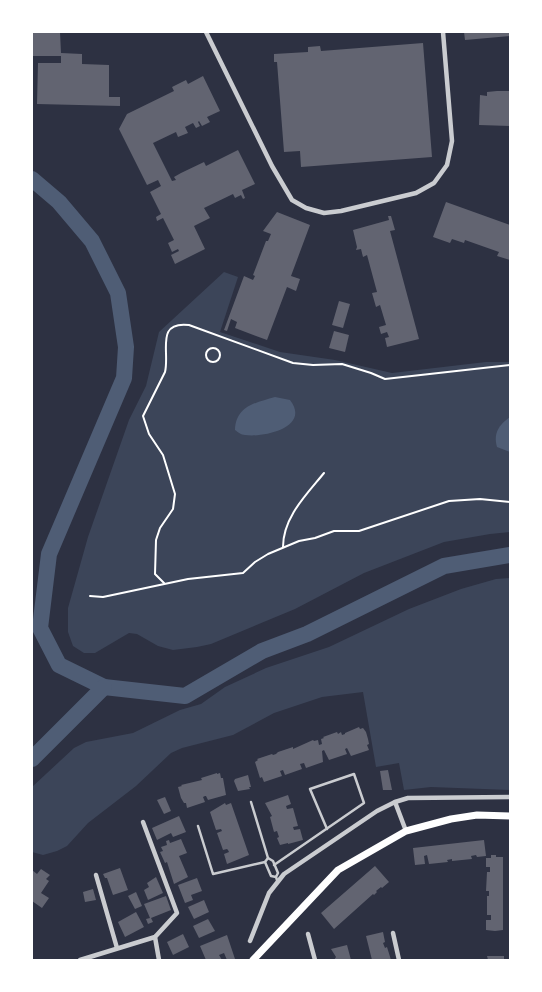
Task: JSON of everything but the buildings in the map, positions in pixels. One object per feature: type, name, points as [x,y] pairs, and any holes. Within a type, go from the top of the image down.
[{"type":"main road","points":[[254,960],[338,870],[406,831],[477,815],[510,816]]},
{"type":"street","points":[[206,32],[272,166],[292,200],[306,208],[324,213],[415,193],[434,183],[447,165],[452,141],[443,32]]},
{"type":"street","points":[[250,942],[277,879],[377,811],[408,798],[510,797]]},
{"type":"street","points":[[395,802],[406,831]]},
{"type":"street","points":[[80,961],[155,937],[177,913],[143,821]]},
{"type":"street","points":[[96,875],[117,948]]},
{"type":"street","points":[[393,933],[400,961]]},
{"type":"street","points":[[308,934],[315,961]]},
{"type":"street","points":[[155,937],[159,961]]},
{"type":"lane","points":[[275,865],[327,829],[364,803],[354,774],[310,789],[327,829]]},
{"type":"lane","points":[[251,802],[268,858],[273,861],[278,873],[277,879],[271,876],[265,862]]},
{"type":"lane","points":[[198,825],[213,874],[265,862],[268,858]]},
{"type":"path","points":[[164,583],[155,574],[155,544],[160,528],[173,509],[175,494],[163,455],[149,434],[143,416],[165,372],[166,336],[171,328],[189,325],[293,363],[342,364],[385,379],[510,365]]},
{"type":"path","points":[[210,348],[216,348],[220,352],[220,358],[216,362],[210,362],[206,358],[206,352],[210,348]]},
{"type":"path","points":[[283,547],[283,539],[292,515],[324,473]]},
{"type":"path","points":[[90,596],[115,596],[164,583],[243,573],[255,562],[299,541],[334,531],[359,531],[449,501],[480,499],[510,502]]},
{"type":"shaded area","points":[[224,272],[238,277],[220,332],[280,352],[335,360],[392,373],[486,362],[510,362],[510,532],[444,542],[364,573],[295,609],[211,644],[173,650],[129,633],[95,653],[84,653],[73,646],[68,632],[68,608],[88,537],[129,420],[146,386],[159,332]]},
{"type":"shaded area","points":[[275,397],[290,400],[295,409],[295,417],[290,424],[263,435],[244,435],[235,430],[236,422],[243,411]]},
{"type":"shaded area","points":[[510,417],[510,452],[497,447],[496,433]]},
{"type":"shaded area","points":[[510,578],[510,790],[431,787],[404,790],[399,763],[376,767],[363,692],[322,697],[274,713],[233,735],[171,753],[136,786],[88,823],[67,846],[43,855],[32,852],[32,787],[74,748],[86,742],[133,733],[180,710],[201,704],[225,687],[266,668],[329,647],[409,609],[461,589]]},
{"type":"waterway","points":[[32,179],[59,202],[92,241],[118,293],[126,347],[124,378],[49,554],[40,628],[59,665],[104,687],[185,696],[262,651],[307,634],[444,566],[510,555]]},
{"type":"waterway","points":[[32,759],[104,687]]}]
